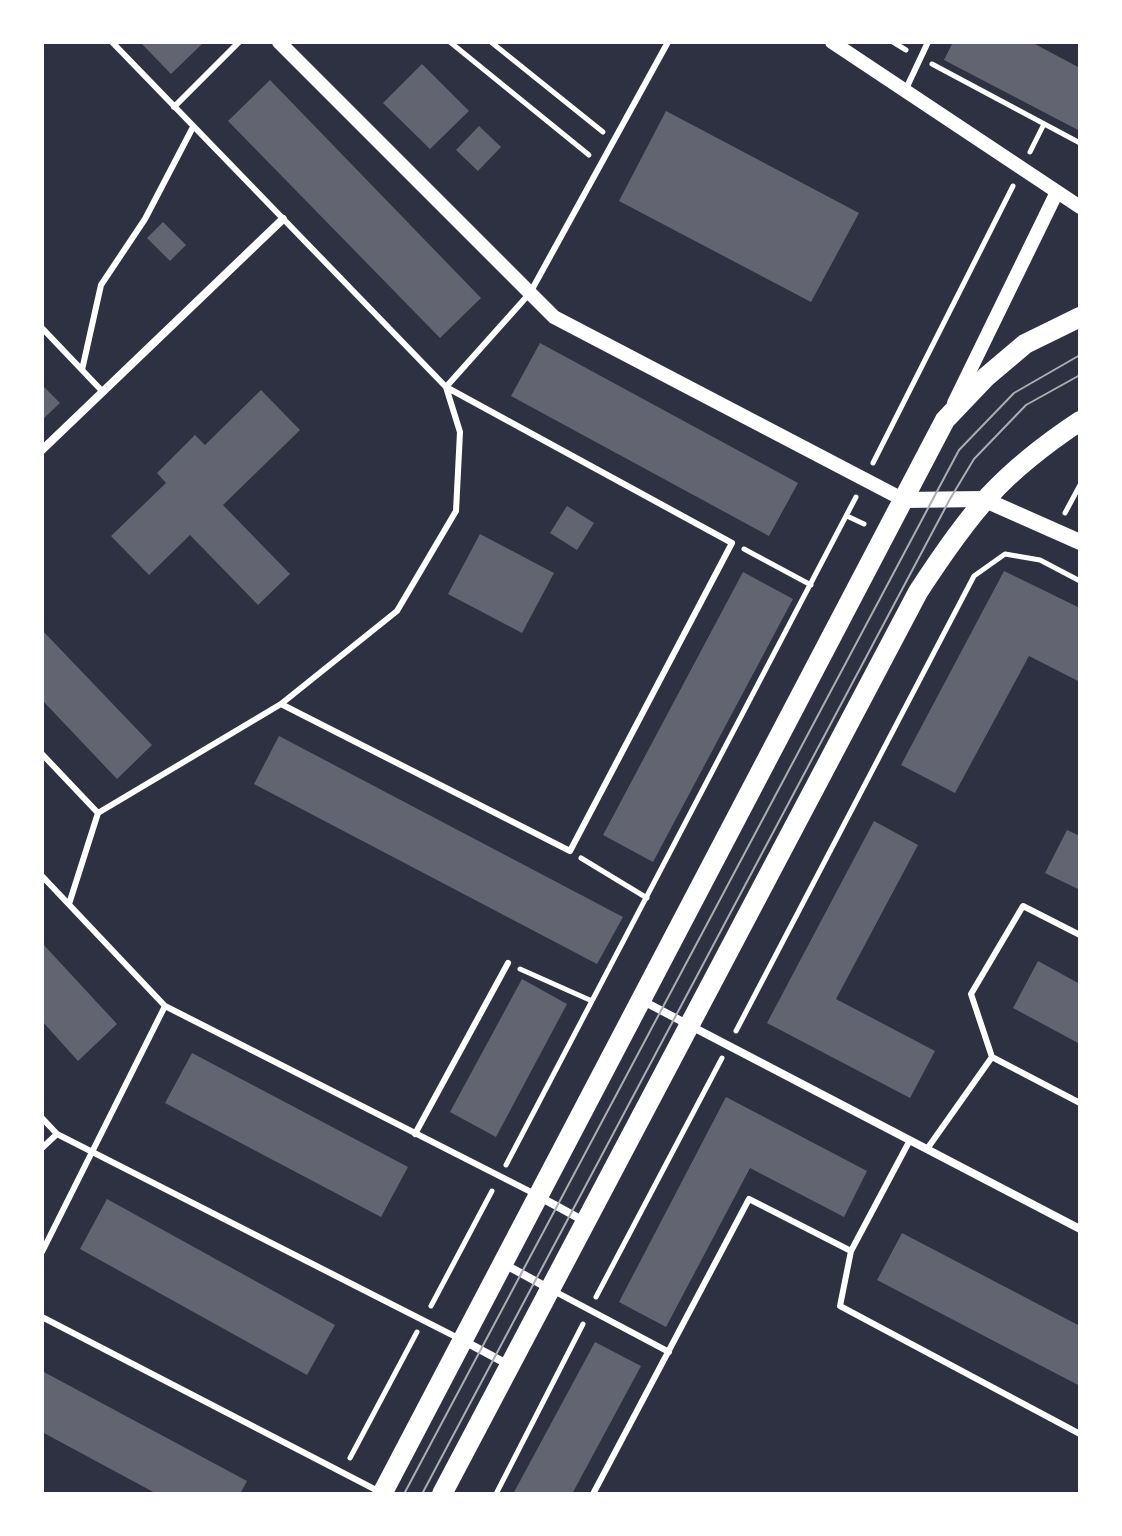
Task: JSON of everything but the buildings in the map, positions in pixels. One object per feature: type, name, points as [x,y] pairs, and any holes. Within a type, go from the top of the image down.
[{"type":"main road","points":[[383,1494],[945,420],[986,377],[1025,344],[1080,317]]},
{"type":"main road","points":[[442,1494],[918,592],[983,499],[1011,470],[1080,421]]},
{"type":"main road","points":[[904,500],[983,499],[1080,542]]},
{"type":"street","points":[[279,42],[554,317],[904,500]]},
{"type":"street","points":[[832,42],[1080,207]]},
{"type":"street","points":[[945,420],[1057,192]]},
{"type":"street","points":[[42,450],[283,219]]},
{"type":"street","points":[[642,1001],[1080,1229]]},
{"type":"street","points":[[539,1196],[586,1222]]},
{"type":"street","points":[[504,1264],[551,1289]]},
{"type":"street","points":[[464,1341],[510,1365]]},
{"type":"lane","points":[[112,42],[446,387],[732,543],[570,851],[281,704]]},
{"type":"lane","points":[[174,107],[239,42]]},
{"type":"lane","points":[[446,387],[530,293],[668,42]]},
{"type":"lane","points":[[905,91],[928,42]]},
{"type":"lane","points":[[82,370],[101,285],[145,219],[193,127]]},
{"type":"lane","points":[[42,328],[103,392]]},
{"type":"lane","points":[[69,904],[98,813],[281,704],[397,611],[456,511],[460,432],[446,387]]},
{"type":"lane","points":[[42,754],[98,813]]},
{"type":"lane","points":[[42,876],[165,1006],[539,1196]]},
{"type":"lane","points":[[1080,935],[1023,906],[971,994],[992,1057],[1080,1103]]},
{"type":"lane","points":[[415,1134],[508,963]]},
{"type":"lane","points":[[42,1252],[165,1006]]},
{"type":"lane","points":[[927,1149],[992,1057]]},
{"type":"lane","points":[[42,1118],[57,1134],[464,1341]]},
{"type":"lane","points":[[42,1148],[57,1134]]},
{"type":"lane","points":[[910,1140],[851,1251],[840,1306],[1080,1434]]},
{"type":"lane","points":[[593,1494],[749,1199],[851,1251]]},
{"type":"lane","points":[[551,1289],[669,1352]]},
{"type":"lane","points":[[42,1317],[383,1494]]},
{"type":"path","points":[[450,42],[601,164]]},
{"type":"path","points":[[491,42],[614,140]]},
{"type":"path","points":[[893,42],[1080,143]]},
{"type":"path","points":[[342,1472],[847,516],[1044,124]]},
{"type":"path","points":[[847,516],[886,535]]},
{"type":"path","points":[[732,543],[811,585]]},
{"type":"path","points":[[939,560],[974,576],[1005,554],[1040,560],[1080,581]]},
{"type":"path","points":[[570,851],[647,898]]},
{"type":"path","points":[[508,963],[592,1001]]},
{"type":"tram line","points":[[404,1494],[959,450],[1014,393],[1080,355]]},
{"type":"tram line","points":[[422,1494],[950,499],[974,459],[1026,405],[1080,375]]}]
